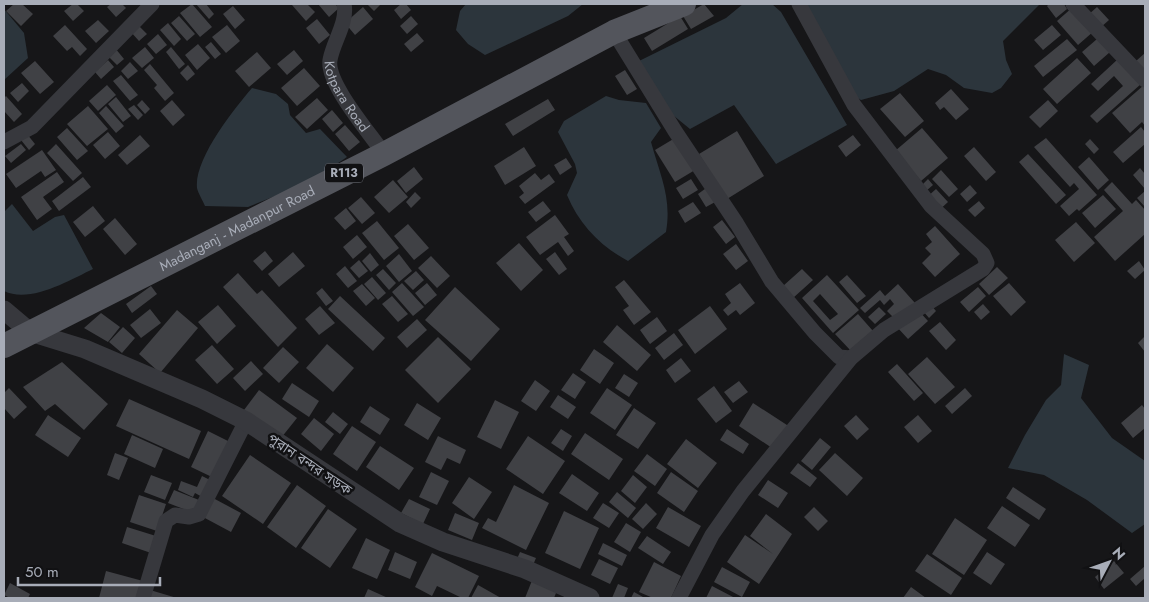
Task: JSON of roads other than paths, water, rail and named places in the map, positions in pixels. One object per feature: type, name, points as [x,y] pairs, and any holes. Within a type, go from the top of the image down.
[{"type":"main road","name":"Madanganj - Madanpur Road","points":[[4,346],[384,154],[614,32],[684,4]]},
{"type":"street","points":[[4,142],[32,127],[152,4]]},
{"type":"street","name":"Kotpara Road","points":[[344,4],[344,13],[330,62],[335,83],[384,154]]},
{"type":"street","points":[[678,598],[712,535],[743,491],[851,358],[884,330],[984,268],[987,263],[982,254],[931,206],[854,105],[799,4]]},
{"type":"street","points":[[1073,4],[1145,80]]},
{"type":"street","points":[[614,32],[675,131],[738,224],[772,282],[815,333],[839,357],[851,358]]},
{"type":"street","points":[[4,310],[30,332]]},
{"type":"street","name":"পুরান বন্দর সড়ক","points":[[30,332],[85,349],[202,399],[246,421],[400,523],[443,542],[524,568],[590,598]]},
{"type":"street","points":[[143,598],[166,521],[175,515],[189,517],[199,514],[246,421]]}]
